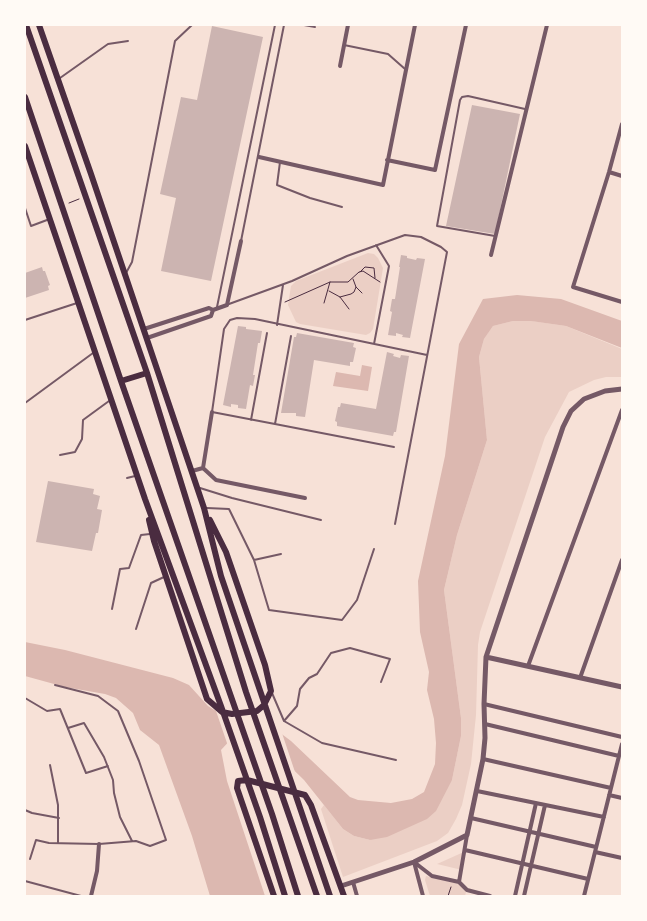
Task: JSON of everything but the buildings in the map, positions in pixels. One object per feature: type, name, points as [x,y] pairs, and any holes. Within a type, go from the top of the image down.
[{"type":"main road","points":[[26,25],[147,373],[246,692],[317,896]]},
{"type":"main road","points":[[39,25],[192,471],[204,508],[221,576],[330,896]]},
{"type":"main road","points":[[25,97],[121,381],[272,814],[298,896]]},
{"type":"main road","points":[[25,146],[77,304],[145,499],[221,706],[285,896]]},
{"type":"main road","points":[[121,381],[147,373]]},
{"type":"main road","points":[[145,499],[152,534],[208,699],[222,712],[232,714],[257,711],[264,706],[271,690],[265,665],[226,552],[204,508]]},
{"type":"main road","points":[[274,896],[236,788],[238,781],[247,780],[305,795],[311,805],[344,896]]},
{"type":"street","points":[[340,66],[348,25]]},
{"type":"street","points":[[259,157],[383,184],[415,25]]},
{"type":"street","points":[[387,160],[435,170],[466,25]]},
{"type":"street","points":[[491,256],[547,25]]},
{"type":"street","points":[[622,124],[573,287],[622,302]]},
{"type":"street","points":[[609,172],[622,176]]},
{"type":"street","points":[[147,338],[211,316],[215,310],[227,305],[241,241]]},
{"type":"street","points":[[144,329],[209,308],[215,310]]},
{"type":"street","points":[[161,323],[164,332]]},
{"type":"street","points":[[459,882],[483,759],[486,657],[567,417],[584,399],[594,394],[622,389]]},
{"type":"street","points":[[528,666],[622,410]]},
{"type":"street","points":[[202,468],[212,412]]},
{"type":"street","points":[[192,471],[202,468]]},
{"type":"street","points":[[202,468],[216,480],[306,498]]},
{"type":"street","points":[[580,678],[622,560]]},
{"type":"street","points":[[486,657],[622,687]]},
{"type":"street","points":[[484,704],[622,737]]},
{"type":"street","points":[[485,724],[619,756]]},
{"type":"street","points":[[584,896],[622,744]]},
{"type":"street","points":[[483,759],[611,788]]},
{"type":"street","points":[[477,791],[604,818]]},
{"type":"street","points":[[609,795],[622,798]]},
{"type":"street","points":[[515,896],[536,803]]},
{"type":"street","points":[[524,896],[545,805]]},
{"type":"street","points":[[471,818],[596,849],[622,858]]},
{"type":"street","points":[[341,886],[414,862],[467,835]]},
{"type":"street","points":[[91,896],[97,871],[99,844]]},
{"type":"street","points":[[465,850],[588,879]]},
{"type":"street","points":[[414,862],[432,876],[459,882],[467,890],[490,896]]},
{"type":"street","points":[[414,862],[423,896]]},
{"type":"street","points":[[353,882],[358,896]]},
{"type":"street","points":[[466,896],[467,890]]},
{"type":"lane","points":[[125,276],[132,262],[175,41],[192,25]]},
{"type":"lane","points":[[215,310],[275,25]]},
{"type":"lane","points":[[241,241],[284,25]]},
{"type":"lane","points":[[304,25],[315,27]]},
{"type":"lane","points":[[58,79],[108,44],[128,41]]},
{"type":"lane","points":[[344,45],[388,54],[405,70]]},
{"type":"lane","points":[[495,236],[437,226],[460,100],[462,97],[468,96],[526,109]]},
{"type":"lane","points":[[280,162],[276,185],[310,198],[342,207]]},
{"type":"lane","points":[[25,208],[31,226],[50,220]]},
{"type":"lane","points":[[227,305],[405,235],[413,235],[428,240],[446,252],[396,524]]},
{"type":"lane","points":[[374,344],[389,266],[376,245]]},
{"type":"lane","points":[[277,325],[283,284]]},
{"type":"lane","points":[[25,320],[77,304]]},
{"type":"lane","points":[[394,447],[212,412],[224,329],[230,320],[238,318],[255,319],[428,355]]},
{"type":"lane","points":[[251,420],[267,333]]},
{"type":"lane","points":[[275,424],[291,336]]},
{"type":"lane","points":[[25,403],[95,352]]},
{"type":"lane","points":[[60,455],[74,452],[82,439],[83,420],[111,400]]},
{"type":"lane","points":[[127,478],[137,475]]},
{"type":"lane","points":[[197,488],[321,520]]},
{"type":"lane","points":[[204,508],[229,509],[254,560],[269,610],[342,620],[357,600],[374,548]]},
{"type":"lane","points":[[112,609],[120,570],[129,568],[141,534],[152,534]]},
{"type":"lane","points":[[254,560],[281,554]]},
{"type":"lane","points":[[136,630],[151,583],[166,576]]},
{"type":"lane","points":[[284,721],[297,706],[300,688],[309,678],[317,674],[331,653],[350,648],[390,659],[381,682]]},
{"type":"lane","points":[[30,859],[36,840],[49,843],[99,844],[132,841],[150,846],[166,840],[139,761],[118,711],[98,696],[55,685]]},
{"type":"lane","points":[[271,690],[284,721],[322,743],[396,760]]},
{"type":"lane","points":[[25,698],[46,711],[60,708],[86,773],[108,766]]},
{"type":"lane","points":[[68,728],[84,723],[104,757],[113,780],[120,817],[132,841]]},
{"type":"lane","points":[[50,765],[59,818],[58,842]]},
{"type":"lane","points":[[25,810],[59,818]]},
{"type":"lane","points":[[25,882],[81,896]]},
{"type":"path","points":[[67,204],[85,197]]},
{"type":"path","points":[[280,304],[330,282],[343,283],[352,279],[365,267],[374,268],[375,279]]},
{"type":"path","points":[[359,272],[363,271],[385,285]]},
{"type":"path","points":[[352,279],[356,287],[362,292]]},
{"type":"path","points":[[324,303],[329,291],[330,282]]},
{"type":"path","points":[[340,297],[351,294],[356,287]]},
{"type":"path","points":[[329,291],[340,297],[349,309]]},
{"type":"path","points":[[448,896],[452,880]]},
{"type":"shaded area","points":[[368,253],[374,254],[378,258],[383,268],[373,329],[370,333],[366,335],[296,322],[288,305],[291,286],[296,281]]},
{"type":"shaded area","points":[[517,295],[561,299],[622,321],[622,348],[566,326],[531,321],[513,321],[493,326],[484,339],[479,357],[487,440],[457,535],[444,590],[461,718],[461,736],[452,780],[436,811],[427,819],[387,837],[370,840],[354,836],[343,829],[304,780],[271,748],[250,736],[234,736],[221,750],[227,781],[265,896],[210,896],[192,836],[159,745],[140,730],[133,713],[116,698],[25,676],[25,642],[65,650],[173,678],[189,685],[208,706],[224,716],[275,729],[291,741],[350,797],[358,800],[391,803],[412,799],[424,792],[435,764],[436,743],[434,719],[427,690],[429,672],[420,632],[418,581],[445,456],[459,344],[483,299]]},
{"type":"shaded area","points":[[513,321],[532,321],[566,326],[622,349],[622,377],[606,377],[594,380],[569,392],[545,437],[480,632],[476,715],[471,764],[462,805],[456,819],[448,833],[437,841],[343,877],[321,809],[324,805],[343,829],[354,836],[370,840],[452,780],[461,736],[461,718],[444,590],[457,535],[487,440],[479,357],[484,339],[493,326]]},
{"type":"shaded area","points":[[362,365],[372,367],[368,391],[333,386],[336,372],[360,376]]},
{"type":"shaded area","points":[[466,851],[462,870],[437,864]]},
{"type":"shaded area","points":[[426,876],[459,884],[466,892],[465,896],[430,896],[425,880]]},
{"type":"pier","points":[[215,708],[225,714],[263,720],[281,730],[296,775],[258,741],[241,737],[235,739],[228,746]]}]
